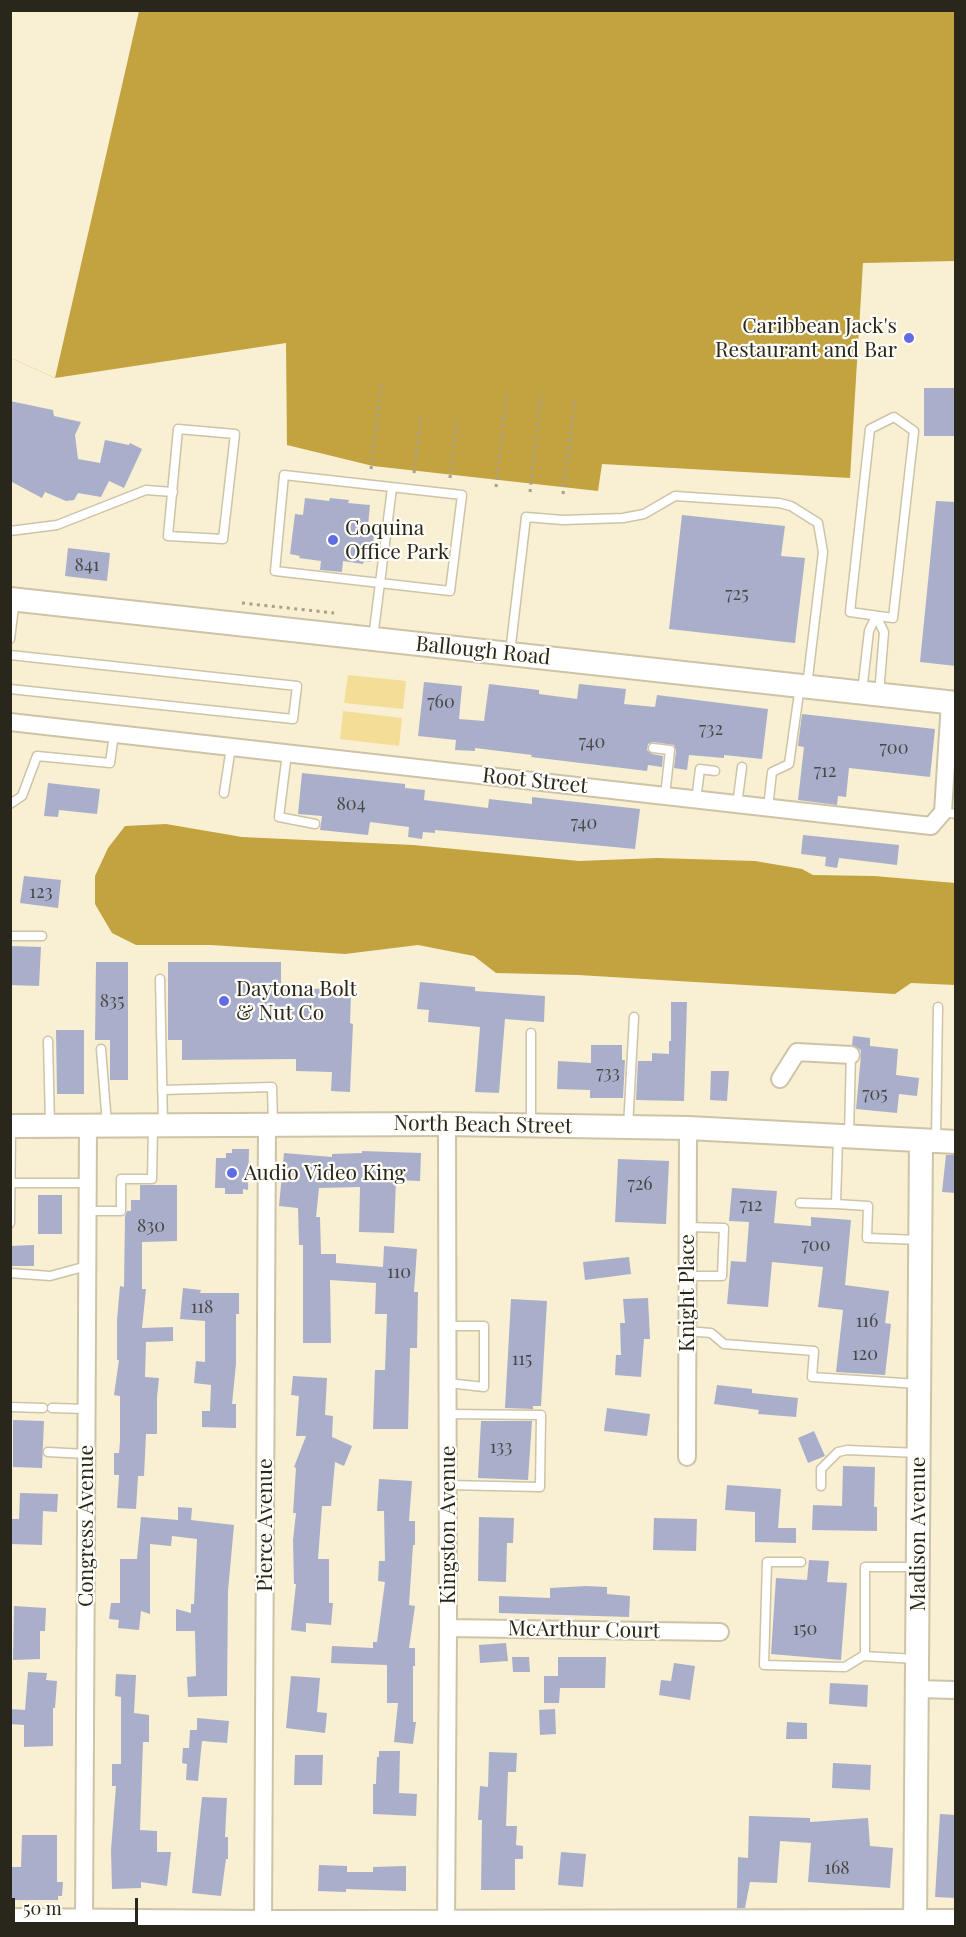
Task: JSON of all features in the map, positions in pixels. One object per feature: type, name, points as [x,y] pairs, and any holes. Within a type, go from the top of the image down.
[{"type":"street","name":"Ballough Road","points":[[13,599],[953,703]]},
{"type":"street","name":"Root Street","points":[[10,722],[930,826],[950,813],[953,703]]},
{"type":"street","points":[[780,1079],[797,1052],[851,1053]]},
{"type":"street","name":"Pierce Avenue","points":[[263,1923],[270,1124]]},
{"type":"street","name":"Kingston Avenue","points":[[446,1923],[447,1124]]},
{"type":"street","name":"North Beach Street","points":[[11,1126],[531,1125],[688,1128],[937,1141]]},
{"type":"street","name":"Congress Avenue","points":[[84,1923],[88,1183],[98,1126]]},
{"type":"street","name":"Knight Place","points":[[687,1457],[688,1128]]},
{"type":"street","name":"Madison Avenue","points":[[915,1922],[920,1239],[937,1141]]},
{"type":"street","name":"McArthur Court","points":[[448,1628],[720,1632]]},
{"type":"street","points":[[916,1689],[956,1690]]},
{"type":"street","points":[[10,1917],[37,1922],[84,1923],[915,1922],[956,1918]]},
{"type":"lane","points":[[894,417],[915,431],[893,618],[876,616],[850,612],[870,429],[894,417]]},
{"type":"lane","points":[[178,429],[235,434],[223,539],[168,536],[172,492],[178,429]]},
{"type":"lane","points":[[284,475],[392,488],[462,495],[450,591],[275,571],[284,475]]},
{"type":"lane","points":[[373,639],[392,488]]},
{"type":"lane","points":[[10,531],[57,525],[146,490],[172,492]]},
{"type":"lane","points":[[510,654],[526,517],[563,520],[623,518],[644,514],[675,496],[779,503],[791,506],[818,523],[823,552],[789,764],[772,772],[768,808]]},
{"type":"lane","points":[[10,639],[13,599]]},
{"type":"lane","points":[[871,694],[884,632],[876,616]]},
{"type":"lane","points":[[871,694],[869,631],[876,616]]},
{"type":"lane","points":[[10,655],[297,686],[293,719],[10,689]]},
{"type":"lane","points":[[10,804],[22,796],[37,756],[110,763],[114,734]]},
{"type":"lane","points":[[224,793],[231,747]]},
{"type":"lane","points":[[653,748],[670,750],[664,796]]},
{"type":"lane","points":[[287,753],[279,817],[315,824]]},
{"type":"lane","points":[[737,805],[742,767]]},
{"type":"lane","points":[[696,800],[700,769],[715,771]]},
{"type":"lane","points":[[10,936],[42,936]]},
{"type":"lane","points":[[88,1211],[121,1211],[121,1179],[152,1179],[162,1090],[160,979]]},
{"type":"lane","points":[[937,1141],[938,1007]]},
{"type":"lane","points":[[628,1127],[634,1017]]},
{"type":"lane","points":[[531,1033],[531,1125]]},
{"type":"lane","points":[[48,1041],[51,1126]]},
{"type":"lane","points":[[98,1126],[101,1050]]},
{"type":"lane","points":[[836,1204],[851,1053]]},
{"type":"lane","points":[[162,1090],[272,1087],[270,1124]]},
{"type":"lane","points":[[10,1223],[11,1126]]},
{"type":"lane","points":[[12,1183],[88,1183]]},
{"type":"lane","points":[[800,1203],[868,1206],[867,1238],[920,1239]]},
{"type":"lane","points":[[687,1227],[723,1228],[722,1276],[687,1276]]},
{"type":"lane","points":[[10,1273],[50,1276],[87,1266]]},
{"type":"lane","points":[[448,1326],[484,1326],[484,1387],[448,1383]]},
{"type":"lane","points":[[687,1331],[711,1333],[724,1344],[814,1350],[812,1377],[919,1384]]},
{"type":"lane","points":[[10,1407],[87,1409]]},
{"type":"lane","points":[[447,1414],[541,1415],[540,1487],[448,1485]]},
{"type":"lane","points":[[820,1486],[821,1469],[838,1452],[847,1450],[918,1453]]},
{"type":"lane","points":[[48,1452],[86,1454]]},
{"type":"lane","points":[[801,1563],[767,1562],[764,1665],[845,1667],[863,1656],[866,1654],[865,1567],[917,1567]]},
{"type":"lane","points":[[863,1656],[916,1659]]},
{"type":"path","points":[[371,469],[382,379]]},
{"type":"path","points":[[496,487],[507,390]]},
{"type":"path","points":[[530,492],[541,393]]},
{"type":"path","points":[[563,494],[575,398]]},
{"type":"path","points":[[414,473],[421,414]]},
{"type":"path","points":[[450,478],[457,418]]},
{"type":"shaded area","points":[[11,11],[955,11],[955,261],[863,263],[850,478],[602,464],[598,491],[373,466],[287,445],[286,343],[55,378],[11,358]]},
{"type":"shaded area","points":[[348,675],[406,681],[403,709],[344,703]]},
{"type":"shaded area","points":[[343,711],[402,718],[399,746],[340,739]]},
{"type":"shaded area","points":[[166,824],[242,837],[413,845],[579,861],[657,858],[755,861],[802,869],[813,875],[874,876],[955,883],[955,985],[911,983],[895,994],[578,975],[496,973],[474,956],[418,945],[345,954],[211,945],[136,945],[112,933],[95,904],[95,876],[108,848],[125,826]]},
{"type":"pier","points":[[11,10],[139,11],[55,378],[11,358]]},
{"type":"building","points":[[924,388],[956,388],[956,436],[924,436]]},
{"type":"building","points":[[10,401],[53,410],[54,416],[81,422],[75,435],[78,459],[100,463],[105,440],[129,445],[130,443],[142,449],[124,488],[109,481],[101,497],[78,493],[74,500],[66,501],[45,492],[42,498],[10,481]]},
{"type":"building","name":"Coquina Office Park","points":[[305,498],[329,501],[330,498],[349,500],[348,503],[370,505],[368,525],[375,526],[371,562],[364,561],[363,564],[343,561],[342,572],[320,570],[321,561],[299,558],[300,556],[290,554],[295,514],[303,515]]},
{"type":"building","points":[[936,501],[956,502],[956,666],[920,662]]},
{"type":"building","points":[[682,515],[785,526],[781,556],[805,558],[795,643],[669,629]]},
{"type":"building","points":[[68,548],[110,553],[107,581],[65,576]]},
{"type":"building","points":[[424,682],[462,686],[459,719],[484,721],[489,684],[539,690],[539,694],[577,699],[579,684],[626,689],[624,704],[655,707],[657,695],[768,709],[762,759],[724,755],[724,758],[689,755],[687,770],[674,768],[676,751],[674,745],[653,742],[648,744],[647,750],[652,754],[663,756],[662,767],[648,765],[647,771],[475,748],[475,751],[455,750],[456,740],[418,736]]},
{"type":"building","points":[[802,714],[935,729],[930,777],[849,768],[846,797],[838,796],[837,805],[798,800],[804,747],[798,746]]},
{"type":"building","points":[[302,773],[405,784],[405,788],[425,790],[424,800],[488,808],[489,799],[532,804],[532,797],[640,809],[635,849],[435,830],[435,833],[423,832],[422,839],[408,837],[409,827],[370,822],[368,835],[320,830],[322,816],[298,814]]},
{"type":"building","points":[[48,783],[100,789],[97,814],[59,810],[58,817],[44,816]]},
{"type":"building","points":[[803,835],[899,845],[897,865],[839,858],[837,868],[825,866],[826,857],[801,854]]},
{"type":"building","points":[[24,876],[61,880],[58,908],[20,903]]},
{"type":"building","points":[[10,946],[41,947],[39,986],[10,985]]},
{"type":"building","points":[[96,962],[128,962],[128,1080],[110,1080],[110,1040],[95,1040]]},
{"type":"building","name":"Daytona Bolt & Nut Co","points":[[168,962],[281,962],[281,988],[326,989],[325,995],[351,995],[350,1023],[353,1024],[350,1092],[331,1091],[332,1072],[296,1071],[296,1059],[182,1060],[182,1040],[168,1040]]},
{"type":"building","points":[[420,982],[475,987],[475,991],[545,996],[544,1022],[505,1019],[499,1093],[475,1092],[480,1027],[428,1022],[429,1010],[417,1009]]},
{"type":"building","points":[[671,1002],[687,1002],[684,1101],[636,1100],[638,1061],[652,1061],[652,1053],[669,1054]]},
{"type":"building","points":[[56,1030],[84,1030],[84,1094],[57,1094]]},
{"type":"building","points":[[853,1036],[870,1038],[870,1046],[898,1049],[896,1075],[919,1078],[917,1096],[899,1094],[897,1113],[856,1109],[861,1050],[852,1045]]},
{"type":"building","points":[[591,1045],[622,1045],[622,1060],[625,1060],[623,1098],[590,1098],[590,1090],[557,1089],[558,1061],[591,1063]]},
{"type":"building","points":[[711,1071],[729,1071],[727,1101],[710,1100]]},
{"type":"building","name":"Audio Video King","points":[[232,1149],[249,1149],[248,1190],[243,1189],[243,1194],[225,1194],[225,1188],[215,1188],[216,1158],[226,1158],[226,1153],[232,1153]]},
{"type":"building","points":[[362,1151],[421,1153],[420,1181],[396,1180],[394,1233],[359,1232],[360,1187],[319,1188],[316,1217],[320,1217],[321,1254],[336,1254],[336,1263],[383,1267],[384,1246],[417,1249],[414,1292],[418,1292],[417,1348],[410,1348],[408,1429],[373,1429],[375,1370],[385,1370],[387,1314],[375,1314],[376,1283],[330,1280],[331,1343],[303,1343],[303,1245],[299,1245],[298,1208],[279,1206],[284,1153],[332,1157],[332,1154],[362,1153]]},
{"type":"building","points":[[946,1155],[956,1155],[956,1193],[942,1192]]},
{"type":"building","points":[[618,1159],[669,1161],[666,1224],[615,1222]]},
{"type":"building","points":[[140,1185],[177,1185],[177,1241],[142,1242],[142,1289],[146,1289],[142,1328],[173,1327],[173,1341],[146,1342],[145,1377],[159,1378],[157,1434],[146,1434],[144,1476],[138,1476],[136,1509],[117,1508],[119,1475],[114,1475],[114,1453],[119,1453],[120,1396],[114,1395],[119,1360],[117,1360],[117,1320],[120,1286],[124,1287],[125,1216],[127,1211],[131,1211],[131,1200],[140,1200]]},
{"type":"building","points":[[732,1188],[777,1191],[774,1223],[811,1226],[811,1217],[851,1220],[845,1285],[889,1291],[885,1323],[891,1324],[885,1375],[836,1372],[843,1310],[818,1307],[823,1267],[772,1262],[768,1307],[727,1304],[731,1261],[746,1262],[749,1222],[729,1221]]},
{"type":"building","points":[[38,1195],[62,1195],[62,1234],[38,1234]]},
{"type":"building","points":[[34,1245],[34,1266],[10,1266],[10,1246]]},
{"type":"building","points":[[629,1257],[631,1274],[585,1280],[583,1262]]},
{"type":"building","points":[[183,1288],[201,1290],[200,1293],[239,1293],[232,1404],[236,1404],[236,1428],[202,1427],[202,1411],[210,1411],[211,1385],[194,1383],[196,1361],[205,1362],[205,1321],[180,1319]]},
{"type":"building","points":[[648,1298],[650,1339],[644,1339],[641,1377],[615,1375],[616,1355],[621,1355],[620,1323],[625,1323],[623,1299]]},
{"type":"building","points":[[511,1299],[547,1301],[541,1406],[533,1406],[533,1409],[505,1408]]},
{"type":"building","points":[[293,1376],[327,1378],[325,1415],[333,1416],[332,1437],[352,1446],[344,1466],[335,1462],[331,1506],[322,1506],[318,1559],[329,1559],[329,1603],[333,1603],[331,1625],[306,1623],[306,1632],[291,1630],[296,1584],[294,1584],[293,1540],[296,1513],[293,1513],[296,1468],[294,1467],[306,1436],[296,1436],[299,1396],[291,1395]]},
{"type":"building","points":[[717,1385],[752,1389],[752,1393],[798,1398],[796,1417],[758,1414],[759,1410],[714,1404]]},
{"type":"building","points":[[607,1408],[650,1414],[647,1436],[604,1431]]},
{"type":"building","points":[[13,1420],[44,1421],[42,1468],[13,1467]]},
{"type":"building","points":[[481,1421],[532,1421],[528,1480],[478,1478]]},
{"type":"building","points":[[814,1431],[825,1456],[808,1463],[798,1438]]},
{"type":"building","points":[[843,1466],[875,1467],[874,1507],[877,1507],[877,1531],[812,1530],[813,1505],[842,1506]]},
{"type":"building","points":[[379,1479],[412,1481],[409,1521],[415,1521],[415,1545],[413,1545],[409,1605],[415,1606],[409,1648],[415,1648],[413,1722],[416,1722],[413,1744],[394,1742],[398,1703],[387,1703],[387,1665],[331,1663],[332,1646],[373,1648],[373,1642],[377,1642],[385,1582],[378,1581],[379,1561],[385,1561],[384,1511],[377,1511]]},
{"type":"building","points":[[727,1485],[781,1489],[778,1528],[796,1528],[796,1543],[755,1542],[755,1512],[725,1510]]},
{"type":"building","points":[[20,1493],[58,1494],[57,1512],[43,1511],[42,1545],[10,1544],[10,1519],[19,1519]]},
{"type":"building","points":[[178,1507],[192,1508],[191,1520],[234,1525],[228,1591],[227,1696],[188,1697],[187,1677],[196,1676],[195,1631],[176,1631],[176,1609],[191,1613],[191,1604],[194,1604],[197,1539],[172,1536],[171,1546],[150,1544],[150,1614],[141,1611],[139,1630],[118,1628],[119,1620],[109,1619],[111,1603],[120,1603],[120,1559],[137,1559],[141,1517],[178,1520]]},
{"type":"building","points":[[479,1517],[514,1518],[513,1543],[507,1543],[506,1582],[478,1581]]},
{"type":"building","points":[[654,1518],[697,1519],[696,1551],[653,1550]]},
{"type":"building","points":[[809,1560],[829,1561],[827,1582],[847,1583],[841,1660],[771,1654],[776,1578],[807,1580]]},
{"type":"building","points":[[607,1587],[607,1594],[630,1596],[629,1617],[499,1613],[499,1596],[550,1598],[550,1588]]},
{"type":"building","points":[[14,1606],[46,1608],[45,1631],[40,1631],[40,1659],[13,1660]]},
{"type":"building","points":[[506,1643],[508,1661],[480,1663],[479,1645]]},
{"type":"building","points":[[512,1657],[529,1657],[530,1672],[513,1672]]},
{"type":"building","points":[[558,1657],[606,1657],[605,1688],[560,1688],[559,1703],[544,1703],[544,1676],[558,1676]]},
{"type":"building","points":[[674,1663],[695,1666],[690,1700],[659,1695],[661,1680],[671,1681]]},
{"type":"building","points":[[28,1672],[47,1673],[46,1680],[57,1681],[55,1708],[53,1708],[53,1746],[24,1747],[24,1725],[10,1724],[10,1709],[25,1710]]},
{"type":"building","points":[[116,1674],[136,1675],[134,1713],[149,1715],[149,1742],[143,1742],[140,1830],[157,1831],[157,1852],[171,1852],[167,1886],[141,1882],[141,1888],[112,1889],[111,1850],[116,1786],[112,1786],[112,1764],[121,1764],[121,1697],[115,1696]]},
{"type":"building","points":[[291,1676],[320,1678],[317,1712],[327,1713],[325,1733],[286,1728]]},
{"type":"building","points":[[830,1683],[868,1685],[867,1707],[829,1704]]},
{"type":"building","points":[[555,1709],[556,1734],[540,1735],[539,1710]]},
{"type":"building","points":[[197,1718],[229,1721],[227,1743],[202,1741],[198,1781],[186,1780],[187,1764],[182,1763],[183,1748],[189,1748],[190,1730],[197,1730]]},
{"type":"building","points":[[787,1722],[807,1723],[807,1739],[786,1739]]},
{"type":"building","points":[[379,1751],[400,1751],[399,1793],[417,1794],[416,1816],[373,1814],[373,1784],[376,1784]]},
{"type":"building","points":[[489,1752],[517,1753],[516,1772],[508,1772],[506,1826],[517,1826],[516,1845],[523,1846],[523,1859],[515,1859],[515,1890],[481,1890],[482,1820],[478,1820],[480,1786],[488,1787]]},
{"type":"building","points":[[295,1755],[323,1755],[322,1785],[294,1785]]},
{"type":"building","points":[[833,1763],[871,1765],[870,1790],[832,1788]]},
{"type":"building","points":[[202,1797],[227,1798],[225,1837],[228,1837],[228,1859],[226,1859],[221,1896],[192,1893]]},
{"type":"building","points":[[940,1814],[956,1815],[956,1898],[935,1897]]},
{"type":"building","points":[[749,1816],[810,1818],[810,1822],[868,1818],[870,1846],[893,1848],[890,1888],[808,1882],[811,1843],[780,1841],[777,1883],[750,1882],[745,1908],[737,1908],[738,1857],[748,1858]]},
{"type":"building","points":[[22,1835],[57,1835],[57,1882],[63,1882],[62,1896],[58,1896],[58,1900],[10,1900],[10,1867],[21,1867]]},
{"type":"building","points":[[561,1852],[586,1854],[583,1887],[558,1885]]},
{"type":"building","points":[[319,1865],[347,1866],[347,1872],[373,1872],[373,1867],[406,1866],[406,1891],[346,1889],[346,1892],[318,1891]]},
{"type":"place","name":"Caribbean Jack's Restaurant and Bar","points":[[909,338]]},
{"type":"place","name":"Coquina Office Park","points":[[333,540]]},
{"type":"place","name":"Daytona Bolt & Nut Co","points":[[224,1001]]},
{"type":"place","name":"Audio Video King","points":[[232,1173]]}]
